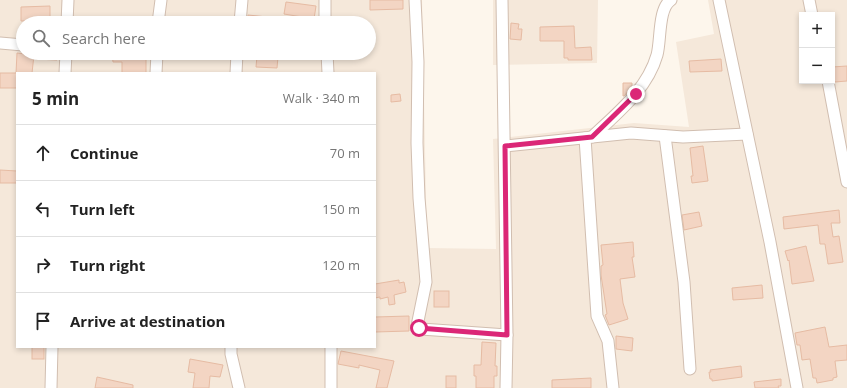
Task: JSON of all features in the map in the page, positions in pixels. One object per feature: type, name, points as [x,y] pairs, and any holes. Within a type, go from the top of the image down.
[{"type":"street","points":[[67,16],[68,0]]},
{"type":"street","points":[[159,16],[161,0]]},
{"type":"street","points":[[241,16],[242,0]]},
{"type":"street","points":[[324,0],[325,16]]},
{"type":"street","points":[[415,0],[418,62],[417,143],[419,198],[426,274],[426,282],[417,326],[421,329],[507,335]]},
{"type":"street","points":[[502,0],[507,335],[506,388]]},
{"type":"street","points":[[589,137],[636,94],[657,56],[661,31],[661,16],[664,8],[670,0]]},
{"type":"street","points":[[719,0],[770,242],[797,388]]},
{"type":"street","points":[[809,0],[811,12]]},
{"type":"street","points":[[0,43],[16,44]]},
{"type":"street","points":[[65,72],[66,60]]},
{"type":"street","points":[[156,72],[157,60]]},
{"type":"street","points":[[236,72],[237,60]]},
{"type":"street","points":[[327,60],[328,72]]},
{"type":"street","points":[[829,84],[847,182]]},
{"type":"street","points":[[505,146],[631,133],[683,138],[747,134]]},
{"type":"street","points":[[665,136],[684,282],[690,369]]},
{"type":"street","points":[[589,137],[597,316],[608,341],[613,388]]},
{"type":"street","points":[[51,388],[52,348]]},
{"type":"street","points":[[230,348],[239,388]]},
{"type":"street","points":[[331,348],[331,388]]},
{"type":"shaded area","points":[[0,0],[422,0],[427,248],[496,249],[493,139],[634,123],[689,127],[676,42],[714,34],[708,0],[847,0],[847,388],[0,388]]},
{"type":"shaded area","points":[[493,0],[598,0],[597,63],[493,65]]},
{"type":"building","points":[[370,0],[403,0],[403,9],[370,10]]},
{"type":"building","points":[[286,2],[316,6],[314,16],[296,16],[284,14]]},
{"type":"building","points":[[50,6],[50,16],[21,16],[21,7]]},
{"type":"building","points":[[511,23],[519,24],[518,29],[522,29],[521,40],[510,39]]},
{"type":"building","points":[[574,26],[575,48],[591,47],[592,60],[568,60],[568,58],[564,58],[564,41],[540,41],[540,27]]},
{"type":"building","points":[[721,59],[722,71],[690,72],[689,61]]},
{"type":"building","points":[[17,60],[33,60],[32,72],[16,72]]},
{"type":"building","points":[[113,60],[146,60],[146,72],[122,72],[122,62],[113,62]]},
{"type":"building","points":[[257,60],[278,60],[277,68],[256,67]]},
{"type":"building","points":[[847,66],[847,81],[835,82],[835,67]]},
{"type":"building","points":[[0,73],[16,73],[16,88],[0,88]]},
{"type":"building","points":[[623,83],[632,83],[632,87],[624,96],[623,96]]},
{"type":"building","points":[[400,94],[401,101],[391,102],[391,95]]},
{"type":"building","points":[[703,146],[708,181],[692,183],[691,176],[693,176],[690,148]]},
{"type":"building","points":[[0,170],[16,171],[16,183],[0,183]]},
{"type":"building","points":[[839,210],[840,223],[831,223],[833,237],[839,236],[843,262],[828,264],[825,244],[820,244],[818,225],[784,229],[783,217]]},
{"type":"building","points":[[699,212],[702,226],[684,230],[682,215]]},
{"type":"building","points":[[633,242],[634,257],[632,257],[635,277],[620,279],[623,303],[628,319],[609,325],[605,315],[607,314],[601,275],[601,266],[603,265],[601,245]]},
{"type":"building","points":[[806,246],[814,281],[792,284],[789,260],[788,261],[785,251]]},
{"type":"building","points":[[399,280],[399,283],[404,282],[406,292],[394,295],[395,304],[389,305],[388,297],[380,299],[380,297],[376,298],[376,284]]},
{"type":"building","points":[[762,285],[763,298],[733,300],[732,288]]},
{"type":"building","points":[[434,291],[449,291],[449,307],[434,307]]},
{"type":"building","points":[[409,316],[409,331],[376,332],[376,317]]},
{"type":"building","points":[[825,327],[829,347],[847,345],[847,360],[835,361],[837,377],[833,378],[833,380],[817,383],[816,378],[813,378],[810,359],[802,360],[800,345],[797,345],[795,333]]},
{"type":"building","points":[[616,336],[633,338],[632,351],[616,349]]},
{"type":"building","points":[[482,342],[496,343],[495,366],[497,366],[497,376],[494,376],[494,388],[476,388],[474,365],[481,365]]},
{"type":"building","points":[[32,348],[44,348],[44,359],[32,359]]},
{"type":"building","points":[[341,351],[394,361],[387,388],[376,388],[380,370],[359,365],[359,368],[338,364]]},
{"type":"building","points":[[190,359],[223,365],[220,377],[210,376],[209,388],[193,388],[195,373],[188,372]]},
{"type":"building","points":[[741,366],[742,377],[712,381],[712,379],[710,379],[710,370]]},
{"type":"building","points":[[446,376],[456,376],[456,388],[446,388]]},
{"type":"building","points":[[97,377],[133,385],[133,388],[95,388]]},
{"type":"building","points":[[591,378],[591,388],[552,388],[552,380]]},
{"type":"building","points":[[781,379],[781,386],[778,386],[779,388],[755,388],[754,382]]},
{"type":"route","points":[[419,328],[507,335],[505,146],[592,137],[636,94]]}]
